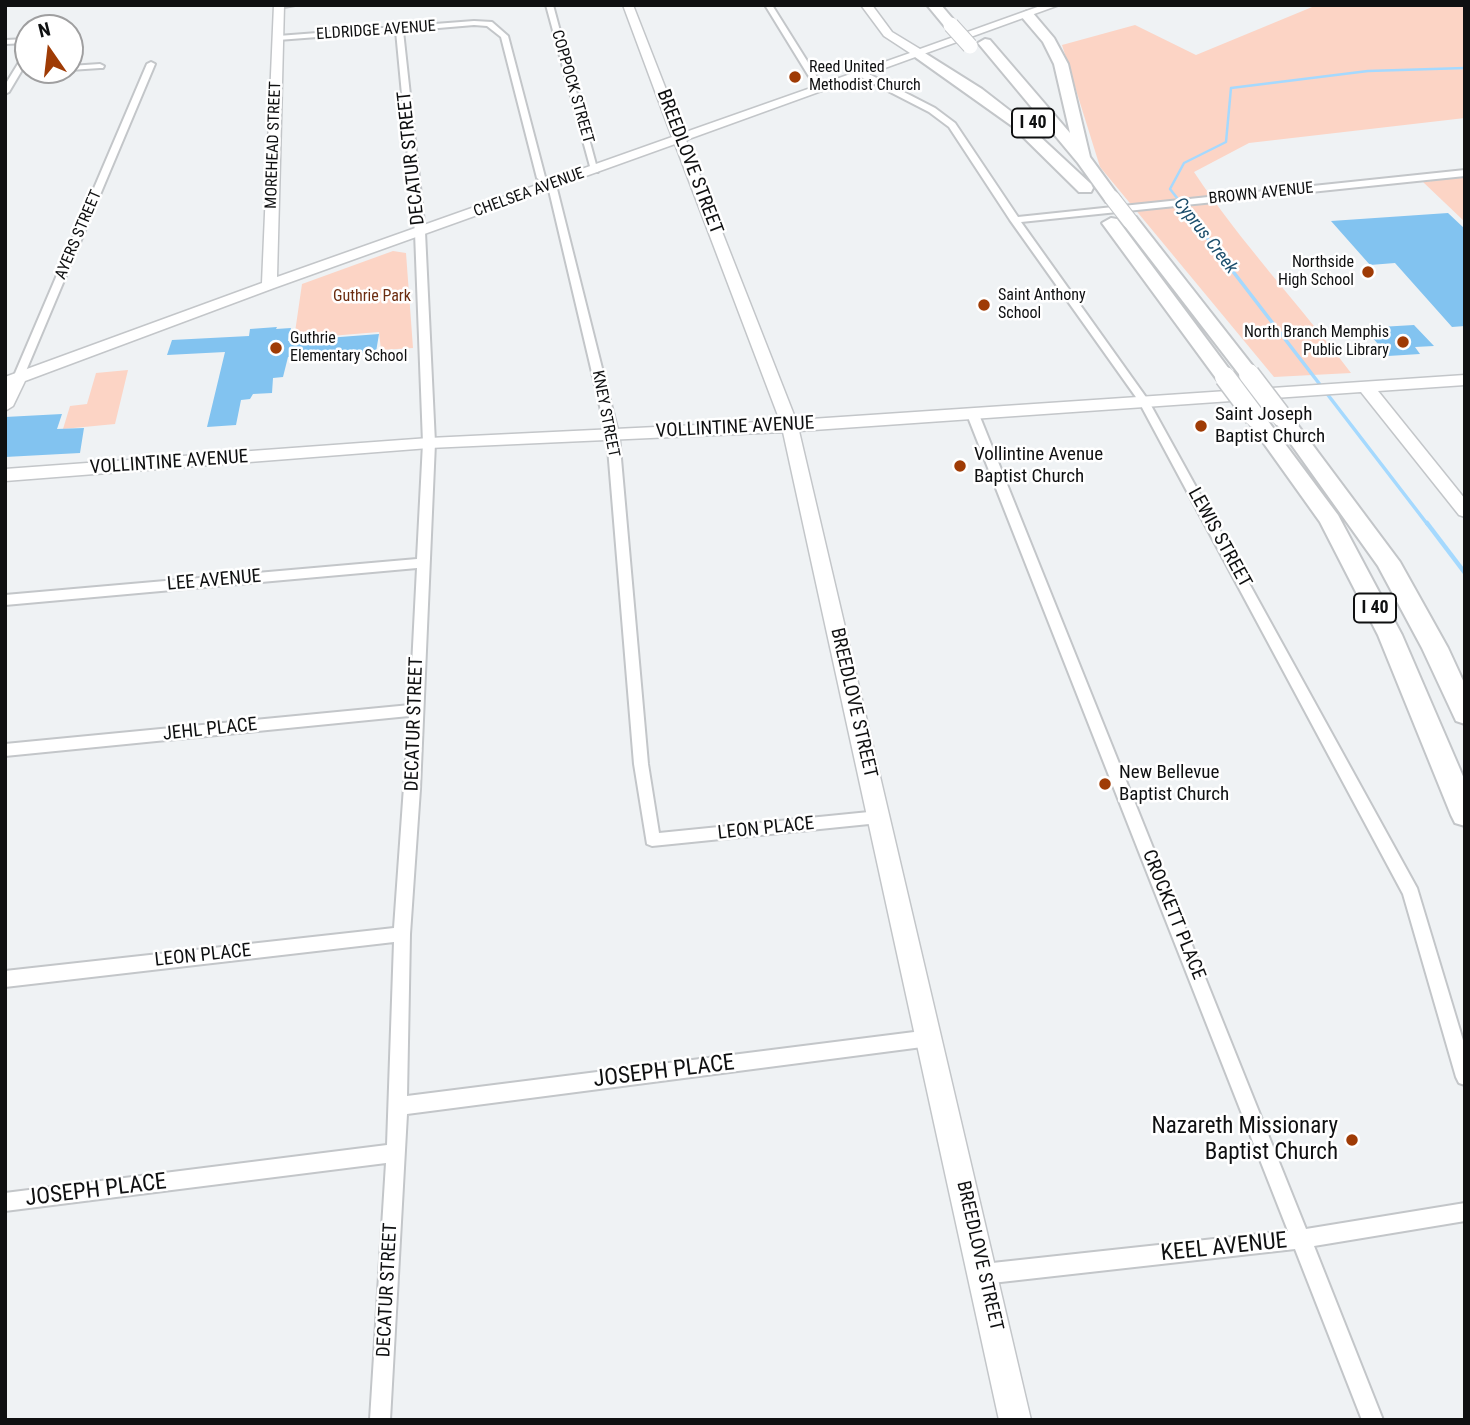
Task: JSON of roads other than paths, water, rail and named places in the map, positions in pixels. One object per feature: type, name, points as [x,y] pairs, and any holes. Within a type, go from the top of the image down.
[{"type":"highway","name":"I 40","points":[[934,5],[951,26],[977,45],[1084,160],[1097,196]]},
{"type":"highway","name":"I 40","points":[[951,5],[967,22],[977,45],[1097,196],[1249,374],[1388,562],[1435,648],[1465,714]]},
{"type":"highway","points":[[1023,10],[1049,41],[1061,64],[1084,160]]},
{"type":"highway","points":[[920,54],[977,92],[1017,124],[1097,196]]},
{"type":"highway","name":"I 40","points":[[1121,222],[1225,377],[1330,520],[1390,635],[1465,815]]},
{"type":"street","points":[[279,6],[292,5]]},
{"type":"street","name":"COPPOCK STREET","points":[[549,5],[595,170]]},
{"type":"street","name":"BREEDLOVE STREET","points":[[628,5],[790,426],[1015,1420]]},
{"type":"street","points":[[768,5],[820,88]]},
{"type":"street","points":[[866,5],[888,33],[920,54]]},
{"type":"street","name":"CHELSEA AVENUE","points":[[12,380],[269,285],[920,54],[1023,10],[1054,5]]},
{"type":"street","name":"MOREHEAD STREET","points":[[269,285],[279,6]]},
{"type":"street","name":"ELDRIDGE AVENUE","points":[[278,38],[474,23]]},
{"type":"street","name":"KNEY STREET","points":[[474,23],[489,24],[504,36],[541,178],[552,185],[613,436],[641,764],[652,840]]},
{"type":"street","name":"DECATUR STREET","points":[[380,1420],[396,1153],[402,934],[413,789],[429,443],[420,232],[398,29]]},
{"type":"street","name":"AYERS STREET","points":[[5,406],[12,380],[151,64]]},
{"type":"street","points":[[84,67],[100,66]]},
{"type":"street","name":"LEWIS STREET","points":[[862,74],[932,110],[952,125],[1015,220],[1143,400],[1411,893],[1465,1077]]},
{"type":"street","points":[[5,92],[14,77]]},
{"type":"street","name":"BROWN AVENUE","points":[[1015,220],[1465,173]]},
{"type":"street","name":"VOLLINTINE AVENUE","points":[[5,475],[429,443],[790,426],[1465,380]]},
{"type":"street","points":[[1366,387],[1465,511]]},
{"type":"street","name":"CROCKETT PLACE","points":[[972,412],[1373,1420]]},
{"type":"street","name":"LEE AVENUE","points":[[5,600],[423,563]]},
{"type":"street","name":"JEHL PLACE","points":[[5,750],[415,710]]},
{"type":"street","name":"LEON PLACE","points":[[652,840],[879,817]]},
{"type":"street","name":"LEON PLACE","points":[[5,979],[402,934]]},
{"type":"street","name":"JOSEPH PLACE","points":[[398,1106],[930,1038]]},
{"type":"street","name":"JOSEPH PLACE","points":[[5,1202],[396,1153]]},
{"type":"street","name":"KEEL AVENUE","points":[[983,1274],[1301,1239],[1465,1212]]},
{"type":"waterway","name":"Cyprus Creek","points":[[1200,227],[1170,189],[1184,163],[1226,142],[1231,88],[1368,71],[1465,68]]},
{"type":"waterway","name":"Cyprus Creek","points":[[1198,226],[1428,525]]},
{"type":"waterway","name":"Cyprus Creek","points":[[1427,523],[1465,573]]},
{"type":"place","name":"Reed United Methodist Church","points":[[795,77]]},
{"type":"place","name":"Northside High School","points":[[1368,272]]},
{"type":"place","name":"Saint Anthony School","points":[[984,305]]},
{"type":"place","name":"North Branch Memphis Public Library","points":[[1403,342]]},
{"type":"place","name":"Guthrie Elementary School","points":[[276,348]]},
{"type":"place","name":"Saint Joseph Baptist Church","points":[[1201,426]]},
{"type":"place","name":"Vollintine Avenue Baptist Church","points":[[960,466]]},
{"type":"place","name":"New Bellevue Baptist Church","points":[[1105,784]]},
{"type":"place","name":"Nazareth Missionary Baptist Church","points":[[1352,1140]]},
{"type":"park label","name":"Guthrie Park","points":[[372,297]]}]
